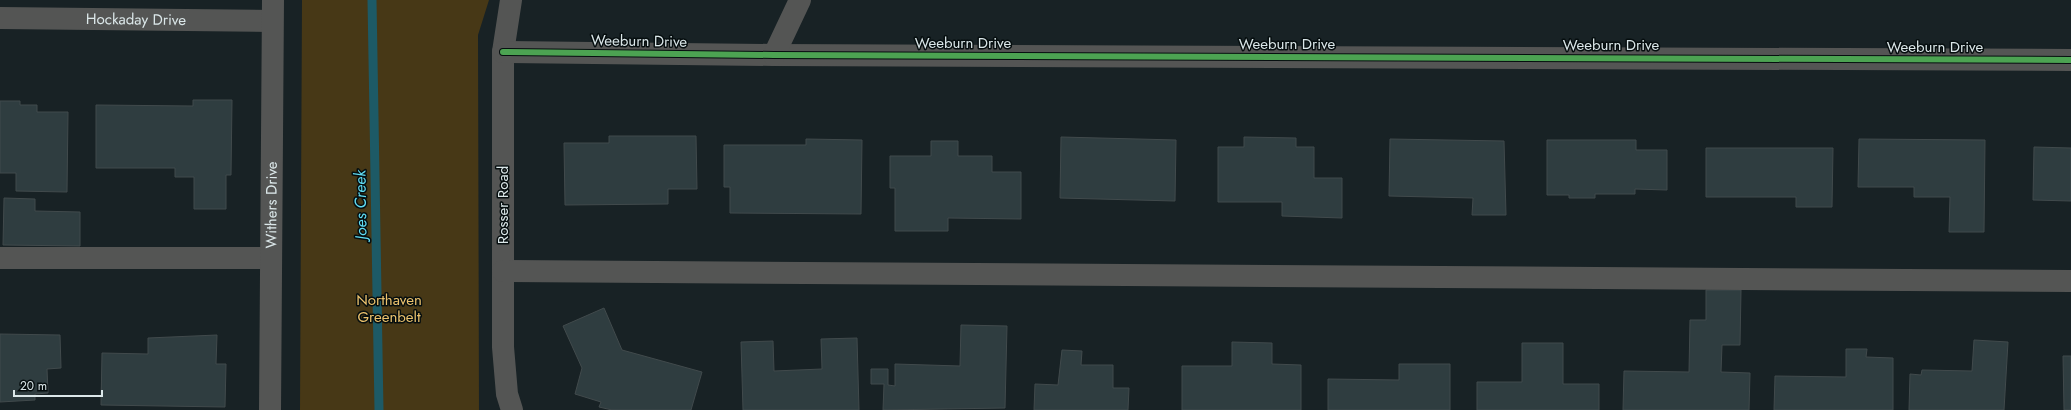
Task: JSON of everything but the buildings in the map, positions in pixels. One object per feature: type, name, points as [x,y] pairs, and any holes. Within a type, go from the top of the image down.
[{"type":"street","name":"Rosser Road","points":[[511,0],[503,52],[503,347],[507,394],[512,410]]},
{"type":"street","points":[[774,55],[800,0]]},
{"type":"street","name":"Hockaday Drive","points":[[0,18],[272,10]]},
{"type":"street","name":"Withers Drive","points":[[270,410],[272,10]]},
{"type":"street","name":"Weeburn Drive","points":[[503,52],[774,55],[2071,60]]},
{"type":"street","points":[[0,258],[271,258]]},
{"type":"street","points":[[503,271],[2071,281]]},
{"type":"green space","name":"Northaven Greenbelt","points":[[302,0],[489,0],[478,35],[479,410],[300,410]]},
{"type":"waterway","name":"Joes Creek","points":[[372,0],[379,410]]},
{"type":"cycle path","points":[[503,52],[774,55],[2071,60]]}]
